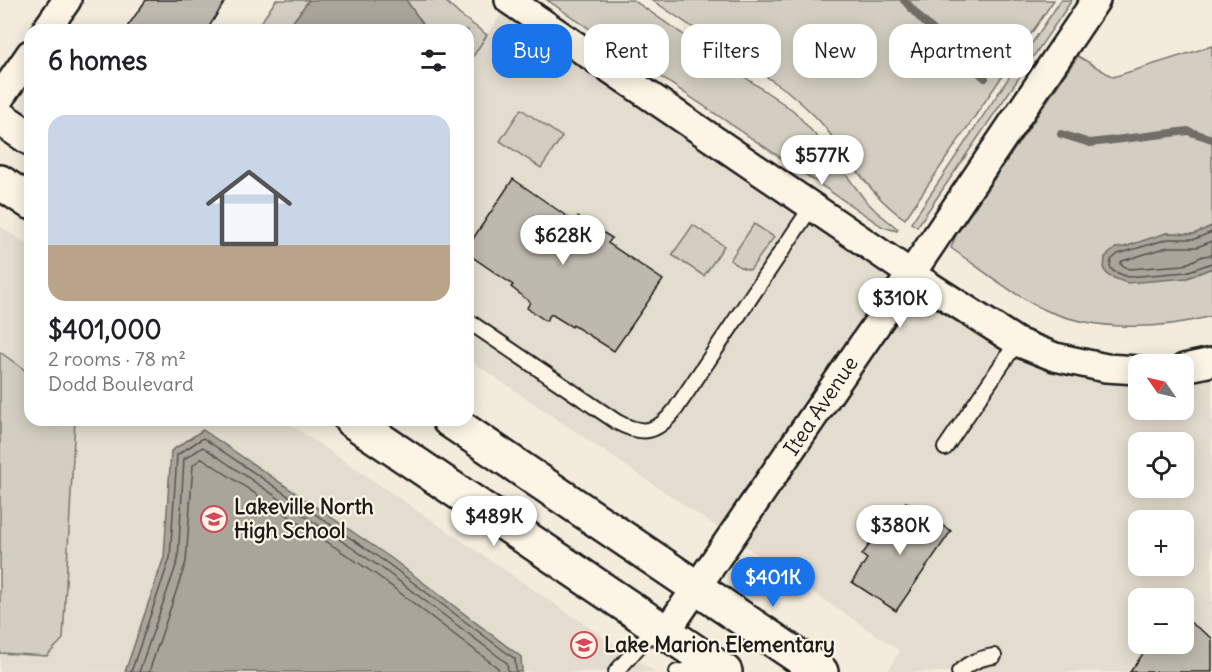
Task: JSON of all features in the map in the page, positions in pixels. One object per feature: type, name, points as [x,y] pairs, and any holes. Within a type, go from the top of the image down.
[{"type":"main road","points":[[0,118],[24,134]]},
{"type":"main road","points":[[0,182],[24,198]]},
{"type":"main road","points":[[360,426],[720,669]]},
{"type":"main road","points":[[458,426],[821,672]]},
{"type":"street","points":[[50,24],[67,0]]},
{"type":"street","points":[[509,0],[911,274],[1017,342],[1055,357],[1106,368],[1128,369]]},
{"type":"street","name":"Itea Avenue","points":[[666,632],[1096,0]]},
{"type":"street","points":[[0,98],[24,63]]},
{"type":"street","points":[[1194,366],[1212,362]]},
{"type":"lane","points":[[474,325],[617,422],[638,430],[651,430],[667,420],[675,410],[812,206]]},
{"type":"lane","points":[[945,448],[1017,342]]},
{"type":"lane","points":[[616,672],[647,637],[666,632]]},
{"type":"lane","points":[[959,672],[980,658],[994,656]]},
{"type":"lane","points":[[677,672],[720,669]]},
{"type":"shaded area","points":[[276,0],[309,0],[291,24],[260,24]]},
{"type":"shaded area","points":[[406,0],[444,0],[472,24],[423,24]]},
{"type":"shaded area","points":[[547,0],[633,0],[668,24],[584,24]]},
{"type":"shaded area","points":[[652,0],[1054,0],[1033,31],[1033,24],[889,24],[889,78],[1001,78],[905,219],[870,187],[810,111],[768,78],[781,78],[781,24],[688,24]]},
{"type":"shaded area","points":[[1061,0],[1072,0],[1033,57],[1033,42]]},
{"type":"shaded area","points":[[510,1],[544,24],[495,24]]},
{"type":"shaded area","points":[[474,25],[487,35],[474,55]]},
{"type":"shaded area","points":[[669,25],[681,33],[681,78],[746,78],[794,111],[824,145],[865,200],[898,229],[897,231],[883,227],[662,78],[669,78]]},
{"type":"shaded area","points":[[492,28],[492,78],[572,78],[572,43],[584,51],[584,78],[624,78],[1017,342],[1128,368],[1128,420],[1194,420],[1194,366],[1212,362],[1212,672],[887,672],[900,651],[474,363],[474,55]]},
{"type":"shaded area","points":[[1212,46],[1212,226],[1194,234],[1167,233],[1116,248],[1157,279],[1187,278],[1212,268],[1212,316],[1144,326],[1097,324],[1074,319],[1031,303],[951,248],[956,235],[1078,56],[1113,77]]},
{"type":"shaded area","points":[[1009,78],[1019,78],[917,227],[911,223]]},
{"type":"shaded area","points":[[521,109],[562,137],[541,168],[500,141]]},
{"type":"shaded area","points":[[754,224],[774,237],[750,270],[730,260]]},
{"type":"shaded area","points":[[693,225],[724,246],[704,276],[672,255]]},
{"type":"shaded area","name":"Lakeville North High School","points":[[0,226],[24,242],[24,426],[293,426],[655,672],[0,672]]},
{"type":"shaded area","points":[[0,352],[24,370],[24,426],[75,426],[63,639],[47,656],[0,653]]},
{"type":"water","points":[[309,0],[406,0],[423,24],[291,24]]},
{"type":"water","points":[[1212,226],[1212,268],[1187,278],[1127,283],[1109,276],[1104,270],[1105,257],[1116,248],[1167,233],[1194,234]]},
{"type":"water","points":[[203,430],[391,558],[521,657],[522,672],[125,672],[164,557],[171,451]]},
{"type":"building","points":[[146,0],[226,0],[211,24],[129,24]]},
{"type":"building","points":[[513,179],[575,222],[578,217],[612,238],[608,243],[663,280],[614,351],[551,314],[546,321],[527,308],[530,302],[511,287],[513,285],[474,258],[474,237]]},
{"type":"building","points":[[906,502],[951,531],[896,611],[852,582],[867,559],[862,555],[873,539],[878,542]]},
{"type":"building","points":[[1194,625],[1212,638],[1212,672],[1130,672],[1143,654],[1194,654]]},
{"type":"waterway","points":[[904,0],[926,24]]},
{"type":"waterway","points":[[1061,134],[1090,143],[1188,131],[1212,139]]},
{"type":"place","name":"Lakeville North High School","points":[[214,519]]},
{"type":"place","name":"Lake Marion Elementary","points":[[584,645]]}]
